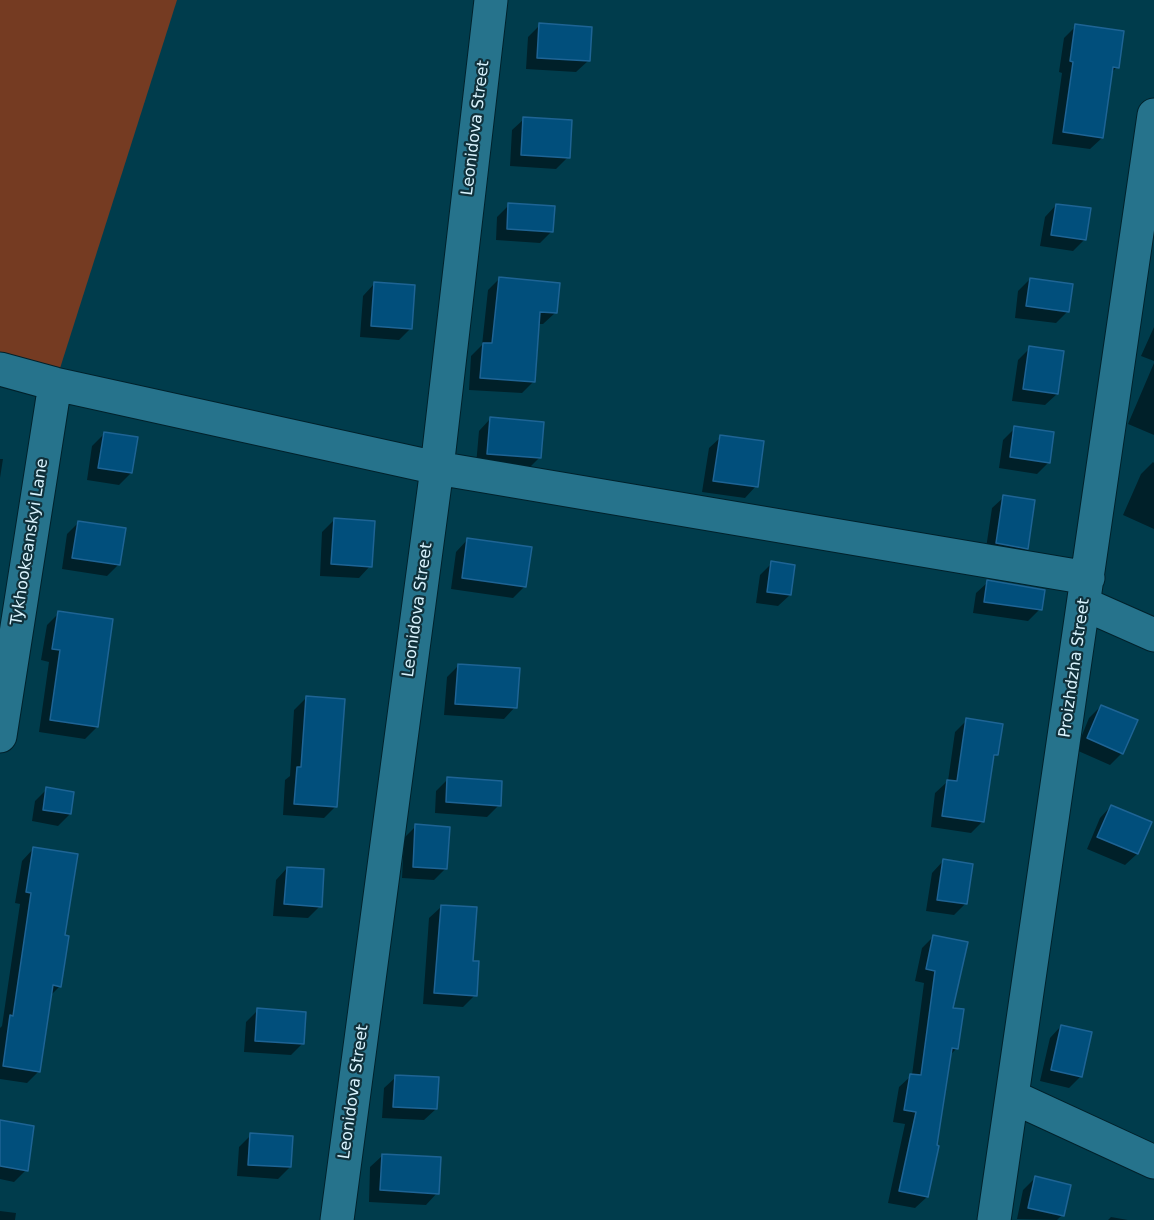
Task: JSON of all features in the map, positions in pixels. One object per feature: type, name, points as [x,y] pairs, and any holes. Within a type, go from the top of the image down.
[{"type":"street","name":"Leonidova Street","points":[[337,1220],[437,468],[490,0]]},
{"type":"street","name":"Proizhdzha Street","points":[[994,1220],[1154,115]]},
{"type":"street","points":[[0,369],[55,384],[437,468],[1086,591],[1154,635]]},
{"type":"street","name":"Tykhookeanskyi Lane","points":[[0,736],[55,384]]},
{"type":"street","points":[[1013,1097],[1154,1162]]},
{"type":"shaded area","points":[[0,0],[177,0],[55,384],[0,369]]},
{"type":"building","points":[[539,23],[592,27],[590,61],[537,58]]},
{"type":"building","points":[[1075,24],[1124,31],[1119,68],[1113,67],[1103,138],[1063,132],[1073,62],[1070,61]]},
{"type":"building","points":[[523,117],[572,120],[570,158],[521,155]]},
{"type":"building","points":[[508,203],[555,206],[553,232],[507,229]]},
{"type":"building","points":[[1056,204],[1091,208],[1086,240],[1051,235]]},
{"type":"building","points":[[499,277],[560,283],[557,313],[540,312],[535,382],[480,378],[483,343],[492,343]]},
{"type":"building","points":[[1030,278],[1073,284],[1069,312],[1026,306]]},
{"type":"building","points":[[374,282],[415,285],[412,329],[371,326]]},
{"type":"building","points":[[1029,346],[1064,351],[1058,394],[1023,389]]},
{"type":"building","points":[[490,417],[544,422],[541,458],[487,454]]},
{"type":"building","points":[[1014,426],[1054,432],[1050,463],[1010,457]]},
{"type":"building","points":[[104,432],[138,437],[132,473],[98,468]]},
{"type":"building","points":[[720,435],[764,441],[758,487],[713,481]]},
{"type":"building","points":[[1003,495],[1035,500],[1028,549],[996,543]]},
{"type":"building","points":[[334,518],[375,521],[372,567],[331,564]]},
{"type":"building","points":[[78,521],[126,528],[120,565],[72,558]]},
{"type":"building","points":[[467,538],[532,547],[526,587],[462,578]]},
{"type":"building","points":[[771,561],[795,565],[791,595],[767,592]]},
{"type":"building","points":[[987,580],[1045,590],[1042,610],[984,602]]},
{"type":"building","points":[[58,611],[113,619],[98,727],[50,720],[60,650],[52,649]]},
{"type":"building","points":[[458,664],[520,668],[517,708],[455,704]]},
{"type":"building","points":[[306,696],[345,699],[337,807],[294,804],[297,767],[301,767]]},
{"type":"building","points":[[1101,705],[1138,720],[1123,754],[1087,738]]},
{"type":"building","points":[[966,718],[1003,724],[998,755],[994,755],[984,822],[942,816],[947,780],[957,781]]},
{"type":"building","points":[[447,777],[502,781],[501,806],[446,802]]},
{"type":"building","points":[[46,787],[74,792],[71,814],[43,810]]},
{"type":"building","points":[[1111,805],[1152,822],[1138,854],[1097,837]]},
{"type":"building","points":[[415,824],[450,827],[447,869],[413,867]]},
{"type":"building","points":[[33,847],[78,854],[65,935],[69,936],[61,987],[53,985],[40,1072],[3,1066],[10,1015],[13,1016],[31,893],[26,892]]},
{"type":"building","points":[[943,859],[973,864],[967,904],[937,900]]},
{"type":"building","points":[[287,867],[324,869],[322,907],[284,904]]},
{"type":"building","points":[[441,905],[477,907],[473,961],[479,961],[477,996],[434,993]]},
{"type":"building","points":[[933,935],[968,942],[953,1008],[964,1009],[958,1049],[952,1048],[937,1145],[939,1146],[928,1197],[899,1191],[916,1112],[904,1110],[910,1074],[921,1075],[935,971],[926,969]]},
{"type":"building","points":[[257,1008],[306,1012],[304,1044],[255,1041]]},
{"type":"building","points":[[1061,1025],[1092,1032],[1082,1077],[1051,1070]]},
{"type":"building","points":[[395,1075],[439,1077],[437,1109],[393,1107]]},
{"type":"building","points":[[0,1120],[34,1126],[28,1171],[0,1166]]},
{"type":"building","points":[[250,1133],[293,1136],[291,1167],[248,1165]]},
{"type":"building","points":[[382,1154],[441,1157],[439,1194],[380,1190]]},
{"type":"building","points":[[1035,1176],[1071,1185],[1064,1216],[1028,1208]]}]
